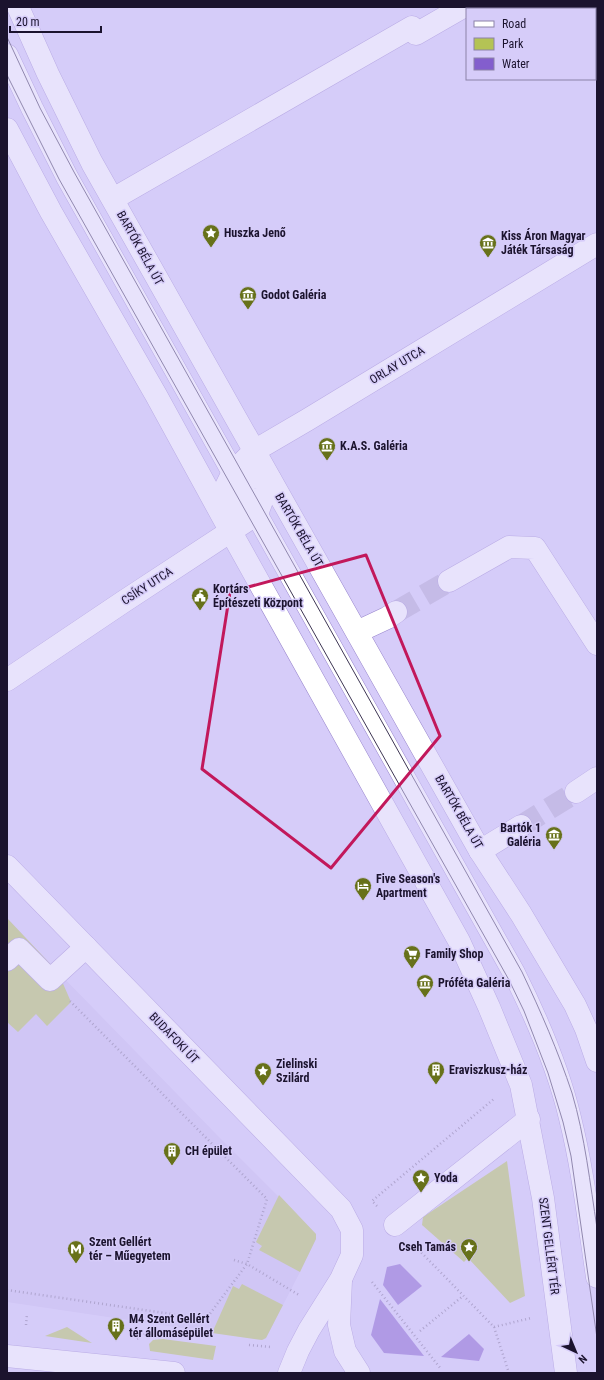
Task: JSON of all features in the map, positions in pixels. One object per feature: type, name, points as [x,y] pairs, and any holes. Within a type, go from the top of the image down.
[{"type":"main road","name":"BARTÓK BÉLA ÚT","points":[[18,7],[48,74],[92,163],[480,851],[521,914],[575,1005],[595,1054]]},
{"type":"main road","points":[[113,199],[412,27],[416,34],[463,7]]},
{"type":"main road","points":[[7,55],[67,177],[514,973],[536,1019],[557,1072],[571,1118],[597,1277]]},
{"type":"main road","points":[[7,129],[50,212],[156,395],[217,505],[230,532],[458,941],[489,1007],[521,1085],[529,1119],[395,1225]]},
{"type":"main road","name":"ORLAY UTCA","points":[[217,505],[234,474],[254,451],[597,244]]},
{"type":"main road","points":[[234,474],[270,479],[257,514]]},
{"type":"main road","points":[[230,532],[234,474]]},
{"type":"main road","name":"CSÍKY UTCA","points":[[7,680],[257,514]]},
{"type":"main road","points":[[449,581],[509,547],[535,548],[597,644]]},
{"type":"main road","points":[[357,632],[387,618],[396,612]]},
{"type":"main road","points":[[576,792],[597,778]]},
{"type":"main road","points":[[480,851],[521,826]]},
{"type":"main road","name":"BUDAFOKI ÚT","points":[[7,866],[341,1209],[352,1230],[352,1255],[341,1279]]},
{"type":"main road","points":[[7,960],[19,949],[50,980],[86,947]]},
{"type":"main road","name":"SZENT GELLÉRT TÉR","points":[[529,1119],[543,1198],[566,1373]]},
{"type":"main road","points":[[289,1373],[309,1330],[341,1279]]},
{"type":"main road","points":[[341,1279],[339,1325],[345,1350],[359,1373]]},
{"type":"main road","points":[[7,1356],[174,1373]]},
{"type":"path","points":[[7,1290],[206,1319],[247,1264],[267,1199],[66,997]]},
{"type":"path","points":[[499,1095],[372,1201],[494,1327],[509,1373]]},
{"type":"path","points":[[234,1260],[247,1264],[299,1295]]},
{"type":"path","points":[[372,1282],[441,1369]]},
{"type":"path","points":[[420,1331],[463,1296]]},
{"type":"path","points":[[26,1325],[27,1314]]},
{"type":"path","points":[[494,1327],[534,1317]]},
{"type":"path","points":[[137,1339],[150,1331]]},
{"type":"path","points":[[249,1346],[271,1347]]},
{"type":"highlighted area","points":[[366,555],[440,736],[331,868],[202,769],[230,592]]},
{"type":"shaded area","points":[[7,918],[217,1135],[316,1234],[316,1239],[266,1338],[262,1340],[7,1302]]},
{"type":"green space","points":[[7,918],[58,972],[71,1002],[47,1026],[36,1014],[18,1032],[7,1022]]},
{"type":"green space","points":[[507,1161],[525,1296],[510,1303],[468,1258],[464,1262],[422,1225],[423,1217]]},
{"type":"green space","points":[[279,1195],[316,1234],[316,1239],[300,1272],[259,1250],[262,1246],[256,1242]]},
{"type":"green space","points":[[242,1284],[283,1305],[266,1338],[262,1340],[212,1333],[233,1286],[239,1289]]},
{"type":"green space","points":[[67,1327],[92,1343],[45,1336]]},
{"type":"green space","points":[[163,1339],[216,1346],[213,1360],[150,1351],[149,1344],[153,1340]]},
{"type":"water","points":[[400,1264],[422,1286],[398,1305],[383,1285],[387,1267]]},
{"type":"water","points":[[380,1299],[424,1356],[384,1353],[371,1335]]},
{"type":"water","points":[[469,1334],[484,1349],[479,1361],[441,1357]]},
{"type":"tunnel","points":[[396,612],[449,581]]},
{"type":"tunnel","points":[[521,826],[576,792]]},
{"type":"tram line","points":[[7,37],[40,108],[74,172],[522,972],[561,1062],[577,1110],[584,1143],[597,1228]]},
{"type":"tram line","points":[[7,75],[59,179],[509,980],[524,1011],[548,1073],[563,1122],[571,1156],[597,1338]]},
{"type":"place","name":"Huszka Jenő","points":[[211,248]]},
{"type":"place","name":"Kiss Áron Magyar Játék Társaság","points":[[488,258]]},
{"type":"place","name":"Godot Galéria","points":[[248,310]]},
{"type":"place","name":"K.A.S. Galéria","points":[[327,461]]},
{"type":"place","name":"Kortárs Építészeti Központ","points":[[200,611]]},
{"type":"place","name":"Bartók 1 Galéria","points":[[554,850]]},
{"type":"place","name":"Five Season's Apartment","points":[[363,901]]},
{"type":"place","name":"Family Shop","points":[[412,969]]},
{"type":"place","name":"Próféta Galéria","points":[[425,998]]},
{"type":"place","name":"Eraviszkusz-ház","points":[[436,1085]]},
{"type":"place","name":"Zielinski Szilárd","points":[[263,1086]]},
{"type":"place","name":"CH épület","points":[[172,1166]]},
{"type":"place","name":"Yoda","points":[[421,1193]]},
{"type":"place","name":"Cseh Tamás","points":[[469,1262]]},
{"type":"place","name":"Szent Gellért tér – Műegyetem","points":[[76,1264]]},
{"type":"place","name":"M4 Szent Gellért tér állomásépület","points":[[116,1341]]}]
